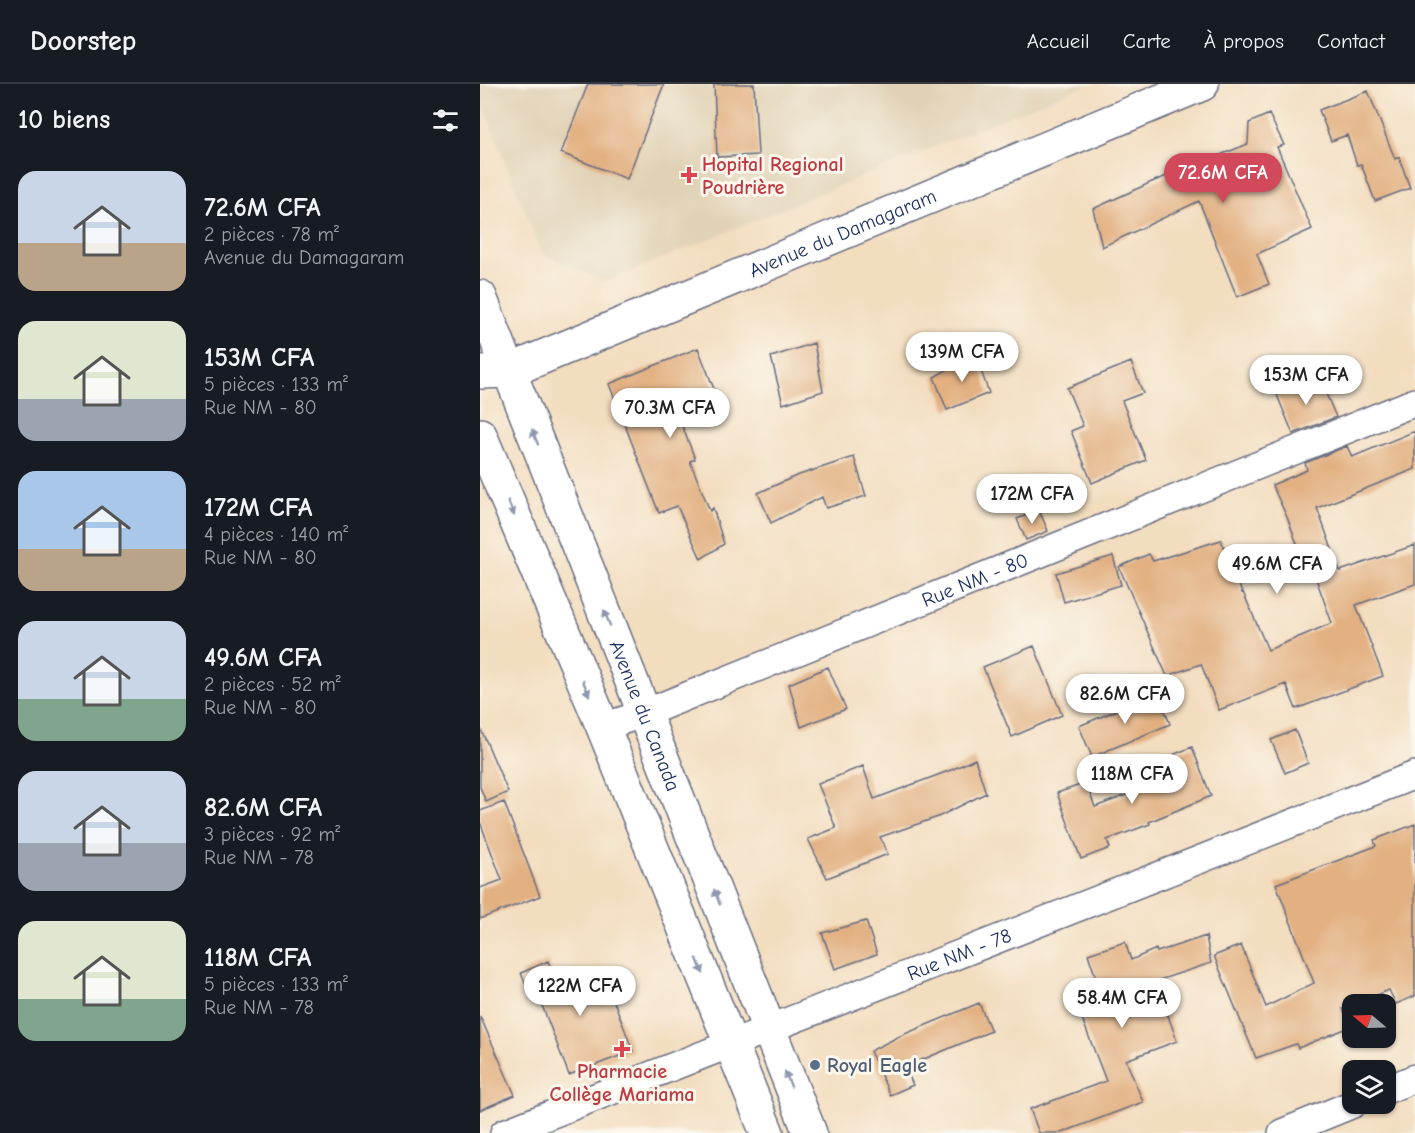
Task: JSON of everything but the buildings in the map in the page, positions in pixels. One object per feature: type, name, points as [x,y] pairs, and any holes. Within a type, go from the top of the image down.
[{"type":"street","name":"Avenue du Damagaram","points":[[495,372],[1202,84]]},
{"type":"street","name":"Avenue du Canada","points":[[480,297],[495,372],[645,713],[810,1133]]},
{"type":"street","name":"Rue NM - 80","points":[[603,728],[1415,402]]},
{"type":"street","points":[[480,435],[603,728],[767,1133]]},
{"type":"street","name":"Rue NM - 78","points":[[504,1133],[1415,776]]},
{"type":"street","points":[[1396,1086],[1415,1078]]},
{"type":"street","points":[[1282,1133],[1342,1108]]},
{"type":"shaded area","name":"Hopital Regional Poudrière","points":[[480,84],[1088,84],[605,282],[542,253],[480,97]]},
{"type":"place","name":"Hopital Regional Poudrière","points":[[689,175]]},
{"type":"place","name":"Pharmacie Collège Mariama","points":[[622,1049]]},
{"type":"place","name":"Royal Eagle","points":[[815,1065]]}]
